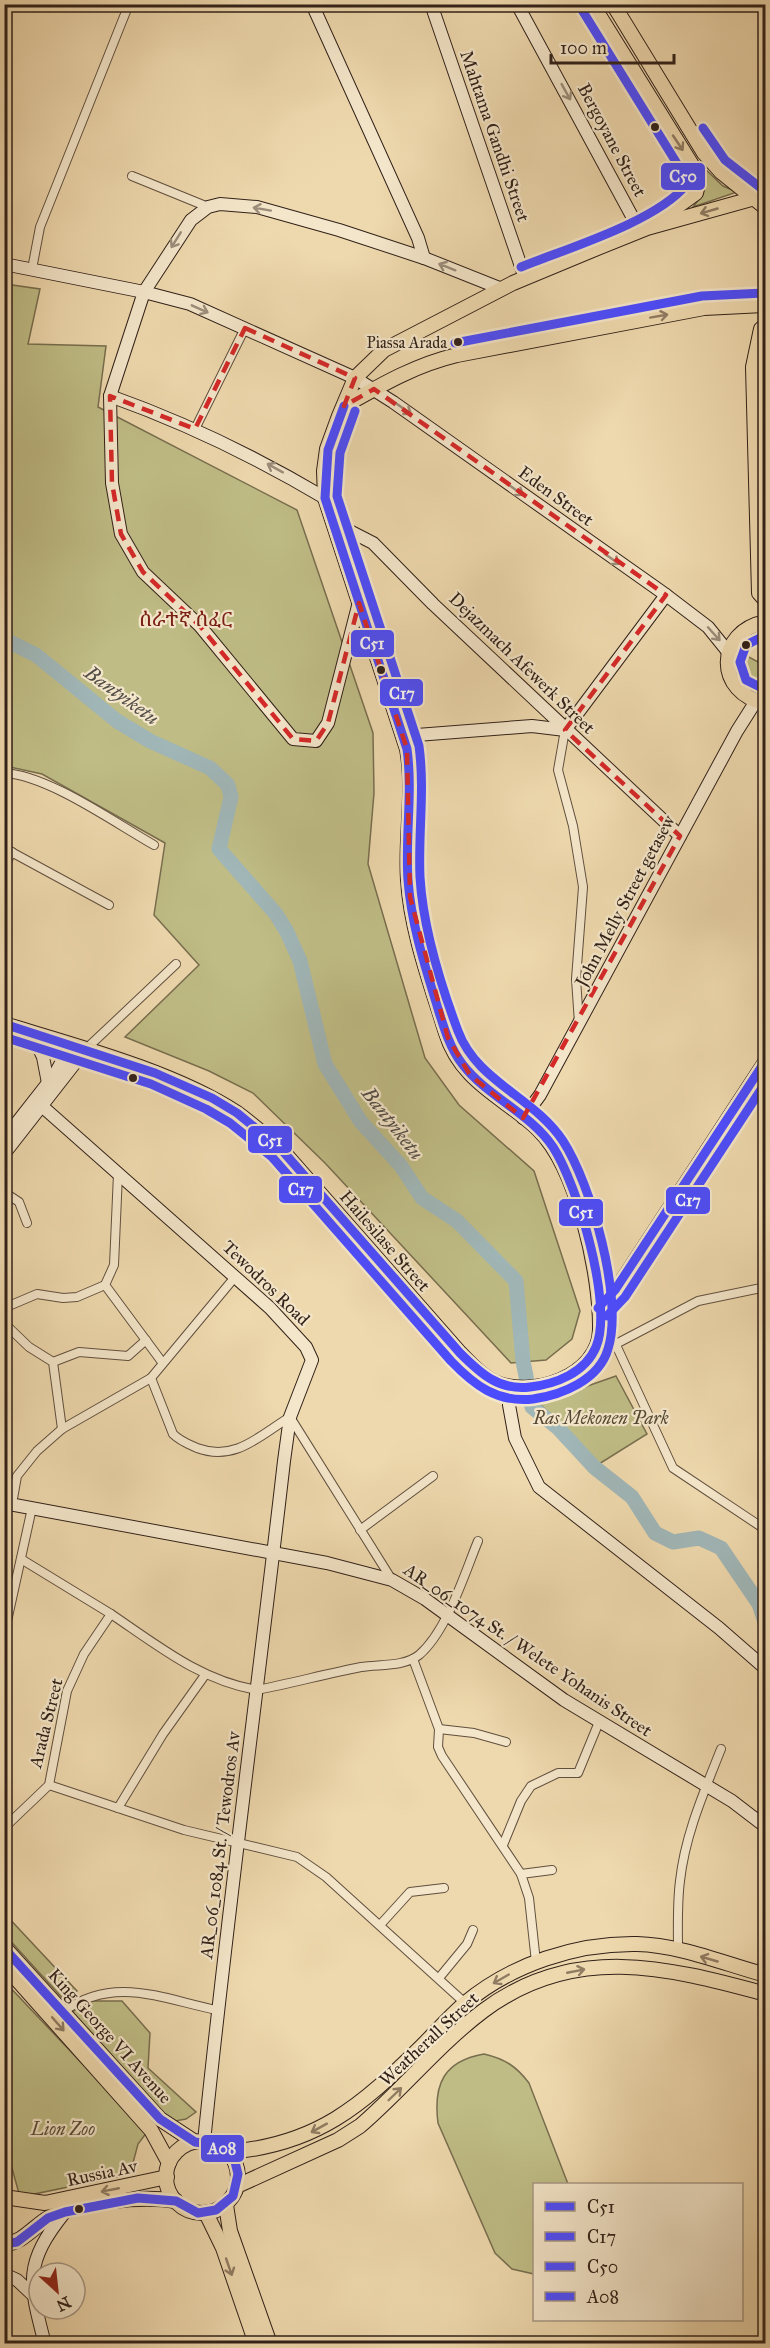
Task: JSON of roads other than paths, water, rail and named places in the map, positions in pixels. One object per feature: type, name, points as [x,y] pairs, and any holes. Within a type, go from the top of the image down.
[{"type":"main road","points":[[312,4],[418,238],[424,258]]},
{"type":"main road","name":"Mahtama Gandhi Street","points":[[431,4],[525,278]]},
{"type":"main road","name":"Bergoyane Street","points":[[517,4],[644,229]]},
{"type":"main road","points":[[592,4],[696,173],[699,188],[690,199],[644,229]]},
{"type":"main road","points":[[613,4],[704,153],[721,172],[760,196],[765,208]]},
{"type":"main road","points":[[760,196],[644,229],[525,278],[384,350],[355,378],[327,449],[324,471],[325,498],[404,736],[410,769],[407,858],[410,897],[444,1028],[454,1054],[470,1075],[547,1139],[571,1188],[591,1249],[600,1331],[590,1358],[565,1378],[530,1387],[510,1387],[509,1405],[515,1438],[539,1487],[719,1628],[765,1669]]},
{"type":"main road","points":[[359,602],[328,723],[316,741],[293,739],[200,626],[143,572],[121,534],[112,483],[110,396],[144,292],[181,232],[208,207],[247,206],[279,212],[424,258],[502,289]]},
{"type":"main road","name":"Eden Street","points":[[4,264],[144,292],[190,304],[355,378],[374,389],[666,596],[708,627],[729,653]]},
{"type":"main road","points":[[344,406],[428,362],[456,355],[704,308],[765,305]]},
{"type":"main road","points":[[765,325],[761,329],[753,367],[759,593],[765,601]]},
{"type":"main road","points":[[765,363],[765,375]]},
{"type":"main road","points":[[110,396],[172,418],[243,451],[325,498]]},
{"type":"main road","name":"Dejazmach Afewerk Street","points":[[334,523],[373,543],[565,730],[680,837]]},
{"type":"main road","points":[[404,736],[532,726],[565,730],[666,596]]},
{"type":"main road","points":[[761,702],[744,695],[734,685],[728,664],[733,641],[740,633],[755,624],[765,622]]},
{"type":"main road","name":"John Melly Street getasew","points":[[523,1118],[540,1095],[580,1023],[737,731],[761,702]]},
{"type":"main road","name":"Hailesilase Street","points":[[4,1024],[86,1049],[203,1094],[253,1125],[280,1148],[460,1353],[493,1381],[510,1387]]},
{"type":"main road","points":[[31,1032],[43,1057],[48,1083]]},
{"type":"main road","points":[[4,1154],[38,1103],[70,1045]]},
{"type":"main road","points":[[4,1139],[86,1049]]},
{"type":"main road","points":[[598,1308],[615,1290],[765,1059]]},
{"type":"main road","name":"Tewodros Road","points":[[38,1103],[270,1308],[310,1352],[312,1360],[290,1417],[273,1553]]},
{"type":"main road","name":"AR_06_1074 St. / Welete Yohanis Street","points":[[8,1504],[273,1553],[392,1580],[447,1615],[519,1669],[598,1722],[707,1785],[765,1827]]},
{"type":"main road","name":"AR_06_1084 St. / Tewodros Av","points":[[200,2142],[239,1843],[273,1553]]},
{"type":"main road","points":[[228,2152],[285,2144],[350,2111],[371,2094],[465,2003],[503,1978],[536,1962],[564,1953],[620,1944],[650,1945],[765,1975]]},
{"type":"main road","name":"King George VI Avenue","points":[[4,1947],[38,1992],[152,2130],[168,2170]]},
{"type":"main road","name":"King George VI Avenue","points":[[4,1965],[64,2011],[160,2119],[200,2142]]},
{"type":"main road","name":"Weatherall Street","points":[[237,2186],[338,2140],[360,2126],[482,2012],[520,1989],[557,1975],[604,1966],[640,1966],[705,1978],[765,1994]]},
{"type":"main road","points":[[350,2111],[360,2126]]},
{"type":"main road","points":[[200,2142],[217,2145],[228,2152],[235,2162],[238,2174],[233,2196],[225,2205],[206,2213],[190,2211],[176,2202],[169,2190],[168,2170],[176,2154],[200,2142]]},
{"type":"main road","name":"Russia Av","points":[[4,2197],[45,2203],[168,2170]]},
{"type":"main road","name":"Russia Av","points":[[4,2244],[16,2241],[48,2218],[65,2212],[138,2198],[176,2202]]},
{"type":"main road","points":[[225,2205],[250,2307],[256,2343]]},
{"type":"main road","points":[[37,2261],[39,2249],[46,2235],[65,2212]]},
{"type":"main road","points":[[206,2213],[250,2307],[270,2343]]},
{"type":"main road","points":[[4,2274],[17,2280],[27,2289]]},
{"type":"main road","points":[[39,2321],[45,2343]]},
{"type":"street","points":[[32,269],[40,227],[129,4]]},
{"type":"street","points":[[132,176],[208,207]]},
{"type":"street","points":[[195,429],[244,328]]},
{"type":"street","points":[[565,730],[558,770],[573,826],[583,887],[576,978],[580,1023]]},
{"type":"street","points":[[4,773],[44,783],[154,845]]},
{"type":"street","points":[[4,867],[8,850],[109,905]]},
{"type":"street","points":[[86,1049],[176,964]]},
{"type":"street","points":[[4,1308],[37,1294],[63,1298],[77,1297],[105,1285],[114,1265],[118,1174]]},
{"type":"street","points":[[4,1192],[19,1203],[27,1223]]},
{"type":"street","points":[[8,1504],[24,1465],[63,1429],[151,1378],[235,1277]]},
{"type":"street","points":[[105,1285],[162,1362]]},
{"type":"street","points":[[590,1358],[698,1301],[765,1287]]},
{"type":"street","points":[[4,1323],[29,1347],[53,1362],[63,1429]]},
{"type":"street","points":[[53,1362],[79,1352],[128,1356],[147,1340]]},
{"type":"street","points":[[616,1345],[673,1468],[765,1530]]},
{"type":"street","points":[[151,1378],[173,1434],[178,1440],[206,1451],[218,1453],[238,1449],[290,1417],[392,1580]]},
{"type":"street","points":[[360,1530],[433,1476]]},
{"type":"street","points":[[4,1635],[32,1508]]},
{"type":"street","points":[[21,1559],[205,1675],[257,1690],[362,1667],[413,1659],[428,1646],[447,1615],[478,1541]]},
{"type":"street","name":"Arada Street","points":[[4,1828],[49,1785],[67,1691],[84,1654],[111,1614]]},
{"type":"street","points":[[413,1659],[439,1729],[438,1747],[442,1756],[479,1815],[503,1845],[521,1874],[529,1898],[536,1962]]},
{"type":"street","points":[[118,1808],[163,1734],[205,1675]]},
{"type":"street","points":[[503,1845],[525,1792],[558,1773],[578,1773],[598,1722]]},
{"type":"street","points":[[439,1729],[474,1733],[507,1742]]},
{"type":"street","points":[[678,1951],[680,1882],[694,1816],[721,1749]]},
{"type":"street","points":[[49,1785],[184,1830],[297,1857],[326,1877],[465,2003]]},
{"type":"street","points":[[521,1874],[552,1870]]},
{"type":"street","points":[[380,1925],[410,1892],[444,1887]]},
{"type":"street","points":[[439,1978],[467,1944],[473,1930]]},
{"type":"street","points":[[64,2011],[83,1998],[117,1991],[136,1992],[217,2010]]},
{"type":"waterway","name":"Bantyiketu","points":[[4,639],[36,655],[117,721],[150,741],[210,768],[228,785],[231,797],[219,849],[276,914],[287,932],[300,961],[325,1064],[361,1122],[401,1166],[422,1198],[457,1221],[516,1281],[523,1361],[532,1407],[558,1428],[594,1467],[632,1497],[655,1533],[673,1542],[699,1538],[721,1548],[759,1604],[766,1625]]},
{"type":"place","name":"Piassa Arada","points":[[458,342]]},
{"type":"district","name":"ሰራተኛ ሰፈር","points":[[186,619]]},
{"type":"park label","name":"Ras Mekonen Park","points":[[601,1418]]},
{"type":"park label","name":"Lion Zoo","points":[[63,2129]]}]
